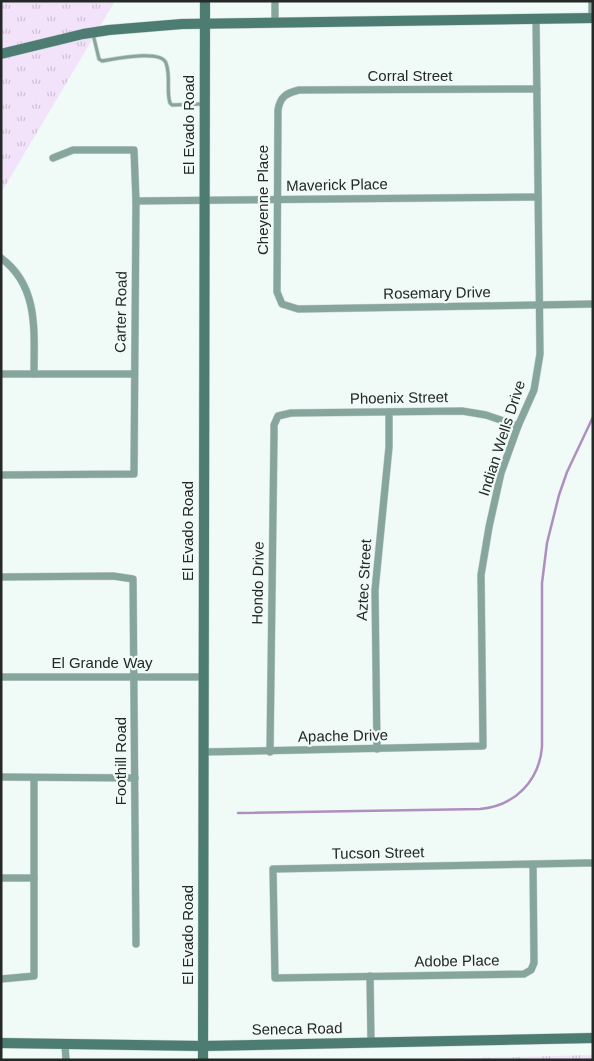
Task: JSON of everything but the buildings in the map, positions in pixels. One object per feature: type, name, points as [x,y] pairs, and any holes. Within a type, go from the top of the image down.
[{"type":"main road","name":"El Evado Road","points":[[203,1060],[204,1]]},
{"type":"main road","points":[[1,54],[122,28],[204,23],[593,18]]},
{"type":"main road","name":"Seneca Road","points":[[1,1043],[203,1046],[593,1038]]},
{"type":"street","points":[[275,1],[275,21]]},
{"type":"street","points":[[592,1],[593,18]]},
{"type":"street","name":"Indian Wells Drive","points":[[483,746],[481,576],[501,473],[518,426],[534,390],[540,354],[536,18]]},
{"type":"street","name":"Corral Street","points":[[284,95],[299,90],[537,88]]},
{"type":"street","name":"Cheyenne Place","points":[[282,304],[277,292],[276,200],[278,110],[284,95]]},
{"type":"street","name":"Carter Road","points":[[1,475],[134,474],[136,201],[134,150],[73,150],[53,158]]},
{"type":"street","name":"Maverick Place","points":[[136,201],[538,197]]},
{"type":"street","points":[[1,258],[10,264],[28,289],[34,324],[34,374]]},
{"type":"street","name":"Rosemary Drive","points":[[282,304],[298,309],[593,304]]},
{"type":"street","points":[[1,374],[134,374]]},
{"type":"street","name":"Phoenix Street","points":[[278,416],[291,413],[462,411],[486,415],[518,426]]},
{"type":"street","name":"Aztec Street","points":[[377,749],[375,590],[389,447],[389,412]]},
{"type":"street","name":"Hondo Drive","points":[[270,752],[274,425],[278,416]]},
{"type":"street","name":"Foothill Road","points":[[1,577],[113,576],[133,579],[136,944]]},
{"type":"street","name":"El Grande Way","points":[[1,677],[204,677]]},
{"type":"street","name":"Apache Drive","points":[[204,752],[483,746]]},
{"type":"street","points":[[1,777],[135,778]]},
{"type":"street","points":[[1,979],[34,976],[34,778]]},
{"type":"street","name":"Tucson Street","points":[[275,978],[273,869],[593,863]]},
{"type":"street","name":"Adobe Place","points":[[275,978],[524,974],[531,970],[534,963],[533,864]]},
{"type":"street","points":[[1,878],[34,878]]},
{"type":"street","points":[[370,976],[371,1042]]},
{"type":"street","points":[[65,1045],[66,1060]]},
{"type":"lane","points":[[93,33],[99,59],[102,61],[141,56],[159,56],[164,58],[167,64],[170,103],[172,105],[204,104]]},
{"type":"green space","points":[[1,1],[115,1],[1,193]]},
{"type":"green space","points":[[593,1055],[593,1060],[395,1060]]},
{"type":"waterway","points":[[238,813],[480,809],[504,803],[523,790],[536,771],[542,747],[542,583],[547,543],[567,472],[593,417]]}]
